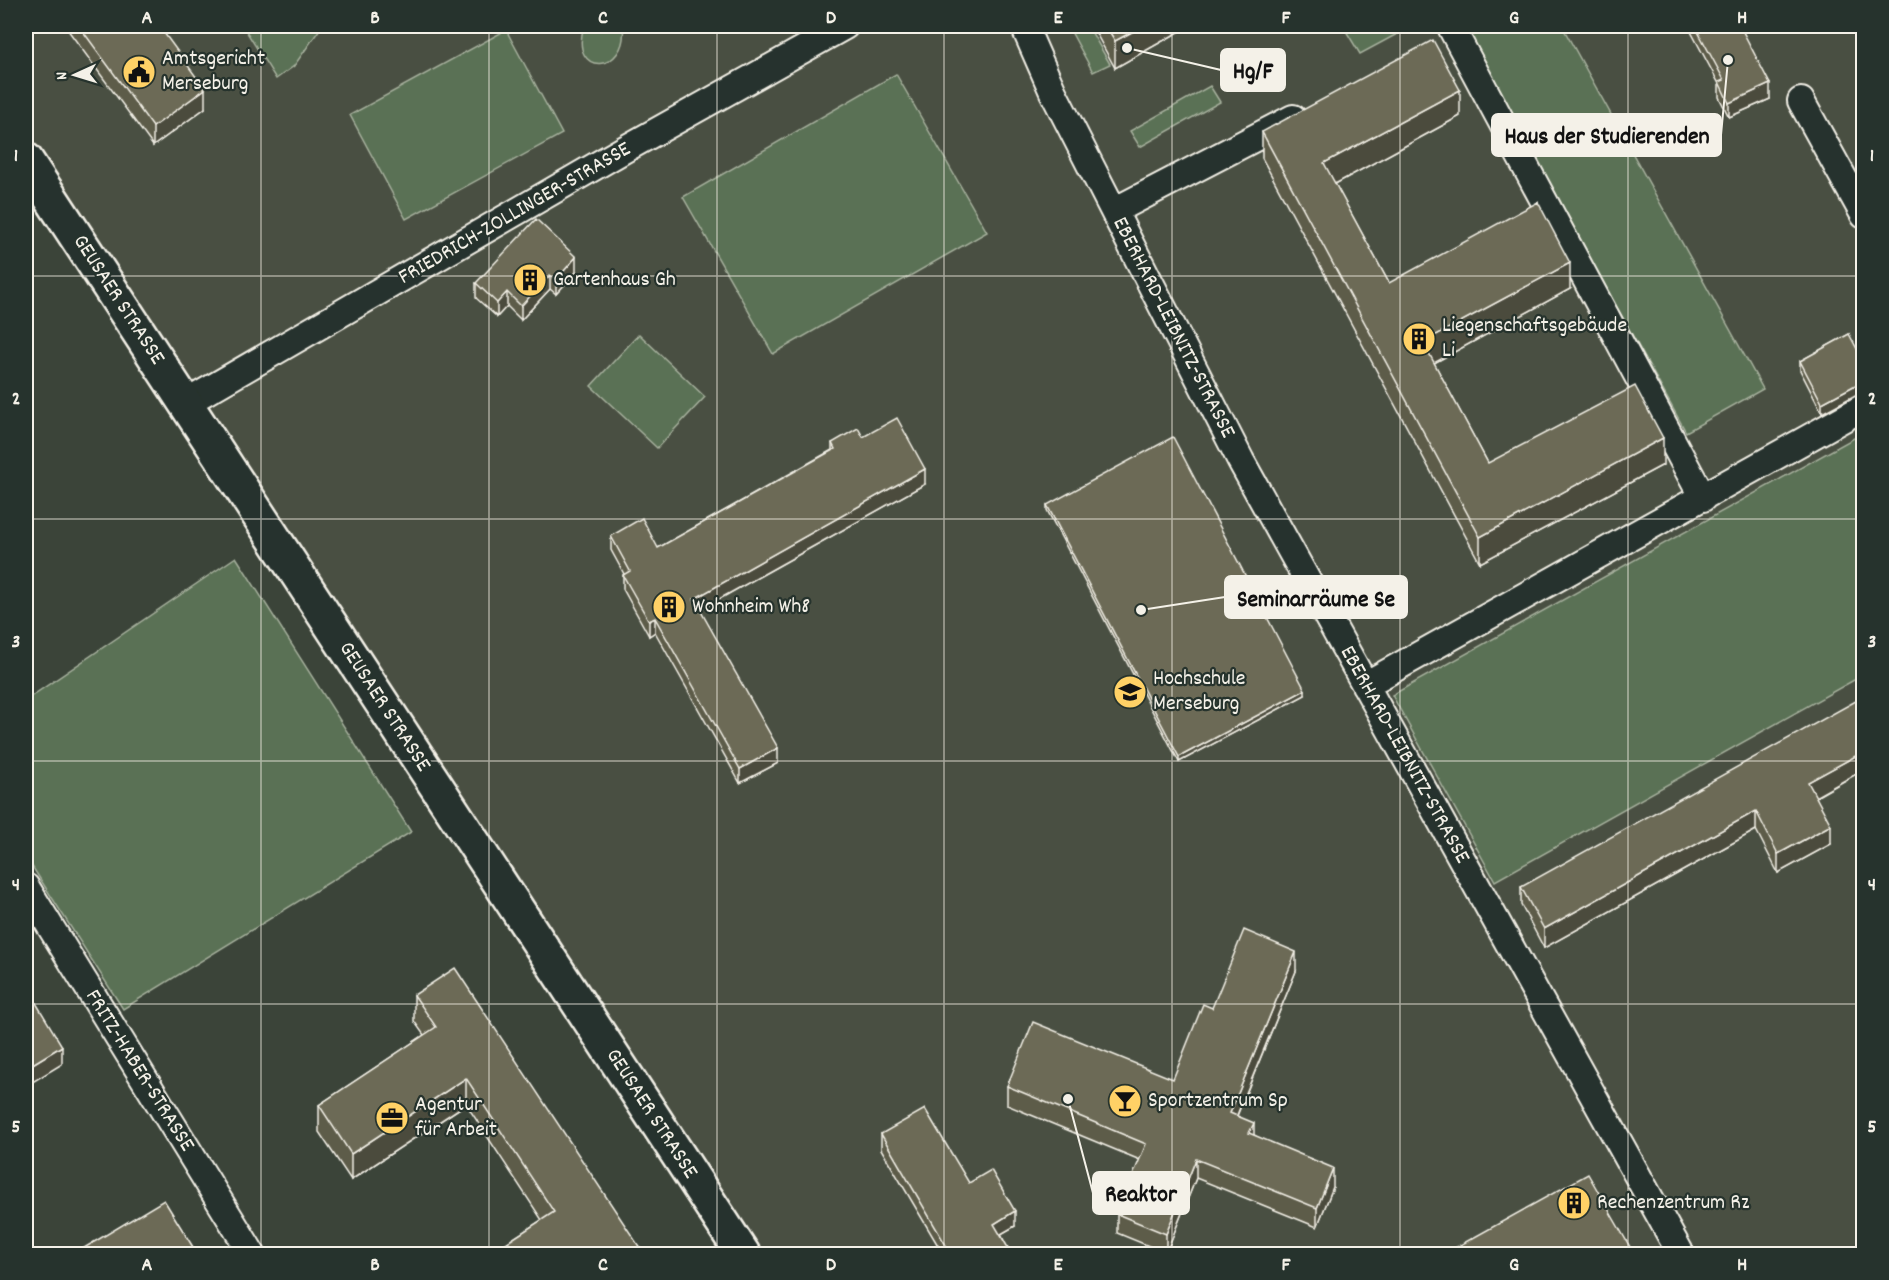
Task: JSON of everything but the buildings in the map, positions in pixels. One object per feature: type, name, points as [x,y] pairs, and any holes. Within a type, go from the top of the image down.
[{"type":"street","name":"FRIEDRICH-ZOLLINGER-STRASSE","points":[[186,403],[625,149],[845,26]]},
{"type":"street","name":"EBERHARD-LEIBNITZ-STRASSE","points":[[1024,26],[1053,92],[1235,451],[1681,1254]]},
{"type":"street","points":[[1447,32],[1703,498]]},
{"type":"street","points":[[1801,101],[1863,215]]},
{"type":"street","points":[[1114,211],[1314,106]]},
{"type":"street","name":"GEUSAER STRASSE","points":[[26,160],[743,1254]]},
{"type":"street","points":[[1365,685],[1863,407]]},
{"type":"street","name":"FRITZ-HABER-STRASSE","points":[[26,887],[252,1254]]},
{"type":"shaded area","name":"Hochschule Merseburg","points":[[26,26],[1863,26],[1863,1254],[766,1254],[26,129]]},
{"type":"green space","points":[[243,26],[322,26],[294,66],[276,79]]},
{"type":"green space","points":[[584,26],[623,26],[622,42],[617,54],[609,61],[600,64],[591,62],[584,55],[581,43]]},
{"type":"green space","points":[[1068,26],[1088,26],[1110,64],[1093,72]]},
{"type":"green space","points":[[1343,26],[1412,26],[1360,54]]},
{"type":"green space","points":[[1491,26],[1562,26],[1763,389],[1686,432],[1468,38]]},
{"type":"green space","points":[[506,30],[562,134],[406,219],[350,115]]},
{"type":"green space","points":[[896,74],[987,232],[773,354],[683,197]]},
{"type":"green space","points":[[1210,86],[1220,102],[1140,147],[1130,131]]},
{"type":"green space","points":[[639,334],[705,397],[657,448],[591,386]]},
{"type":"green space","points":[[1863,433],[1863,675],[1495,881],[1392,695]]},
{"type":"green space","points":[[236,557],[411,832],[123,1009],[26,857],[26,700]]},
{"type":"place","name":"Hg/F","points":[[1127,48]]},
{"type":"place","name":"Haus der Studierenden","points":[[1728,60]]},
{"type":"place","name":"Amtsgericht Merseburg","points":[[139,72]]},
{"type":"place","name":"Gartenhaus Gh","points":[[530,280]]},
{"type":"place","name":"Liegenschaftsgebäude Li","points":[[1419,339]]},
{"type":"place","name":"Wohnheim Wh8","points":[[669,607]]},
{"type":"place","name":"Seminarräume Se","points":[[1141,610]]},
{"type":"place","name":"Hochschule Merseburg","points":[[1130,692]]},
{"type":"place","name":"Reaktor","points":[[1068,1099]]},
{"type":"place","name":"Sportzentrum Sp","points":[[1125,1101]]},
{"type":"place","name":"Agentur für Arbeit","points":[[392,1118]]},
{"type":"place","name":"Rechenzentrum Rz","points":[[1574,1203]]}]
